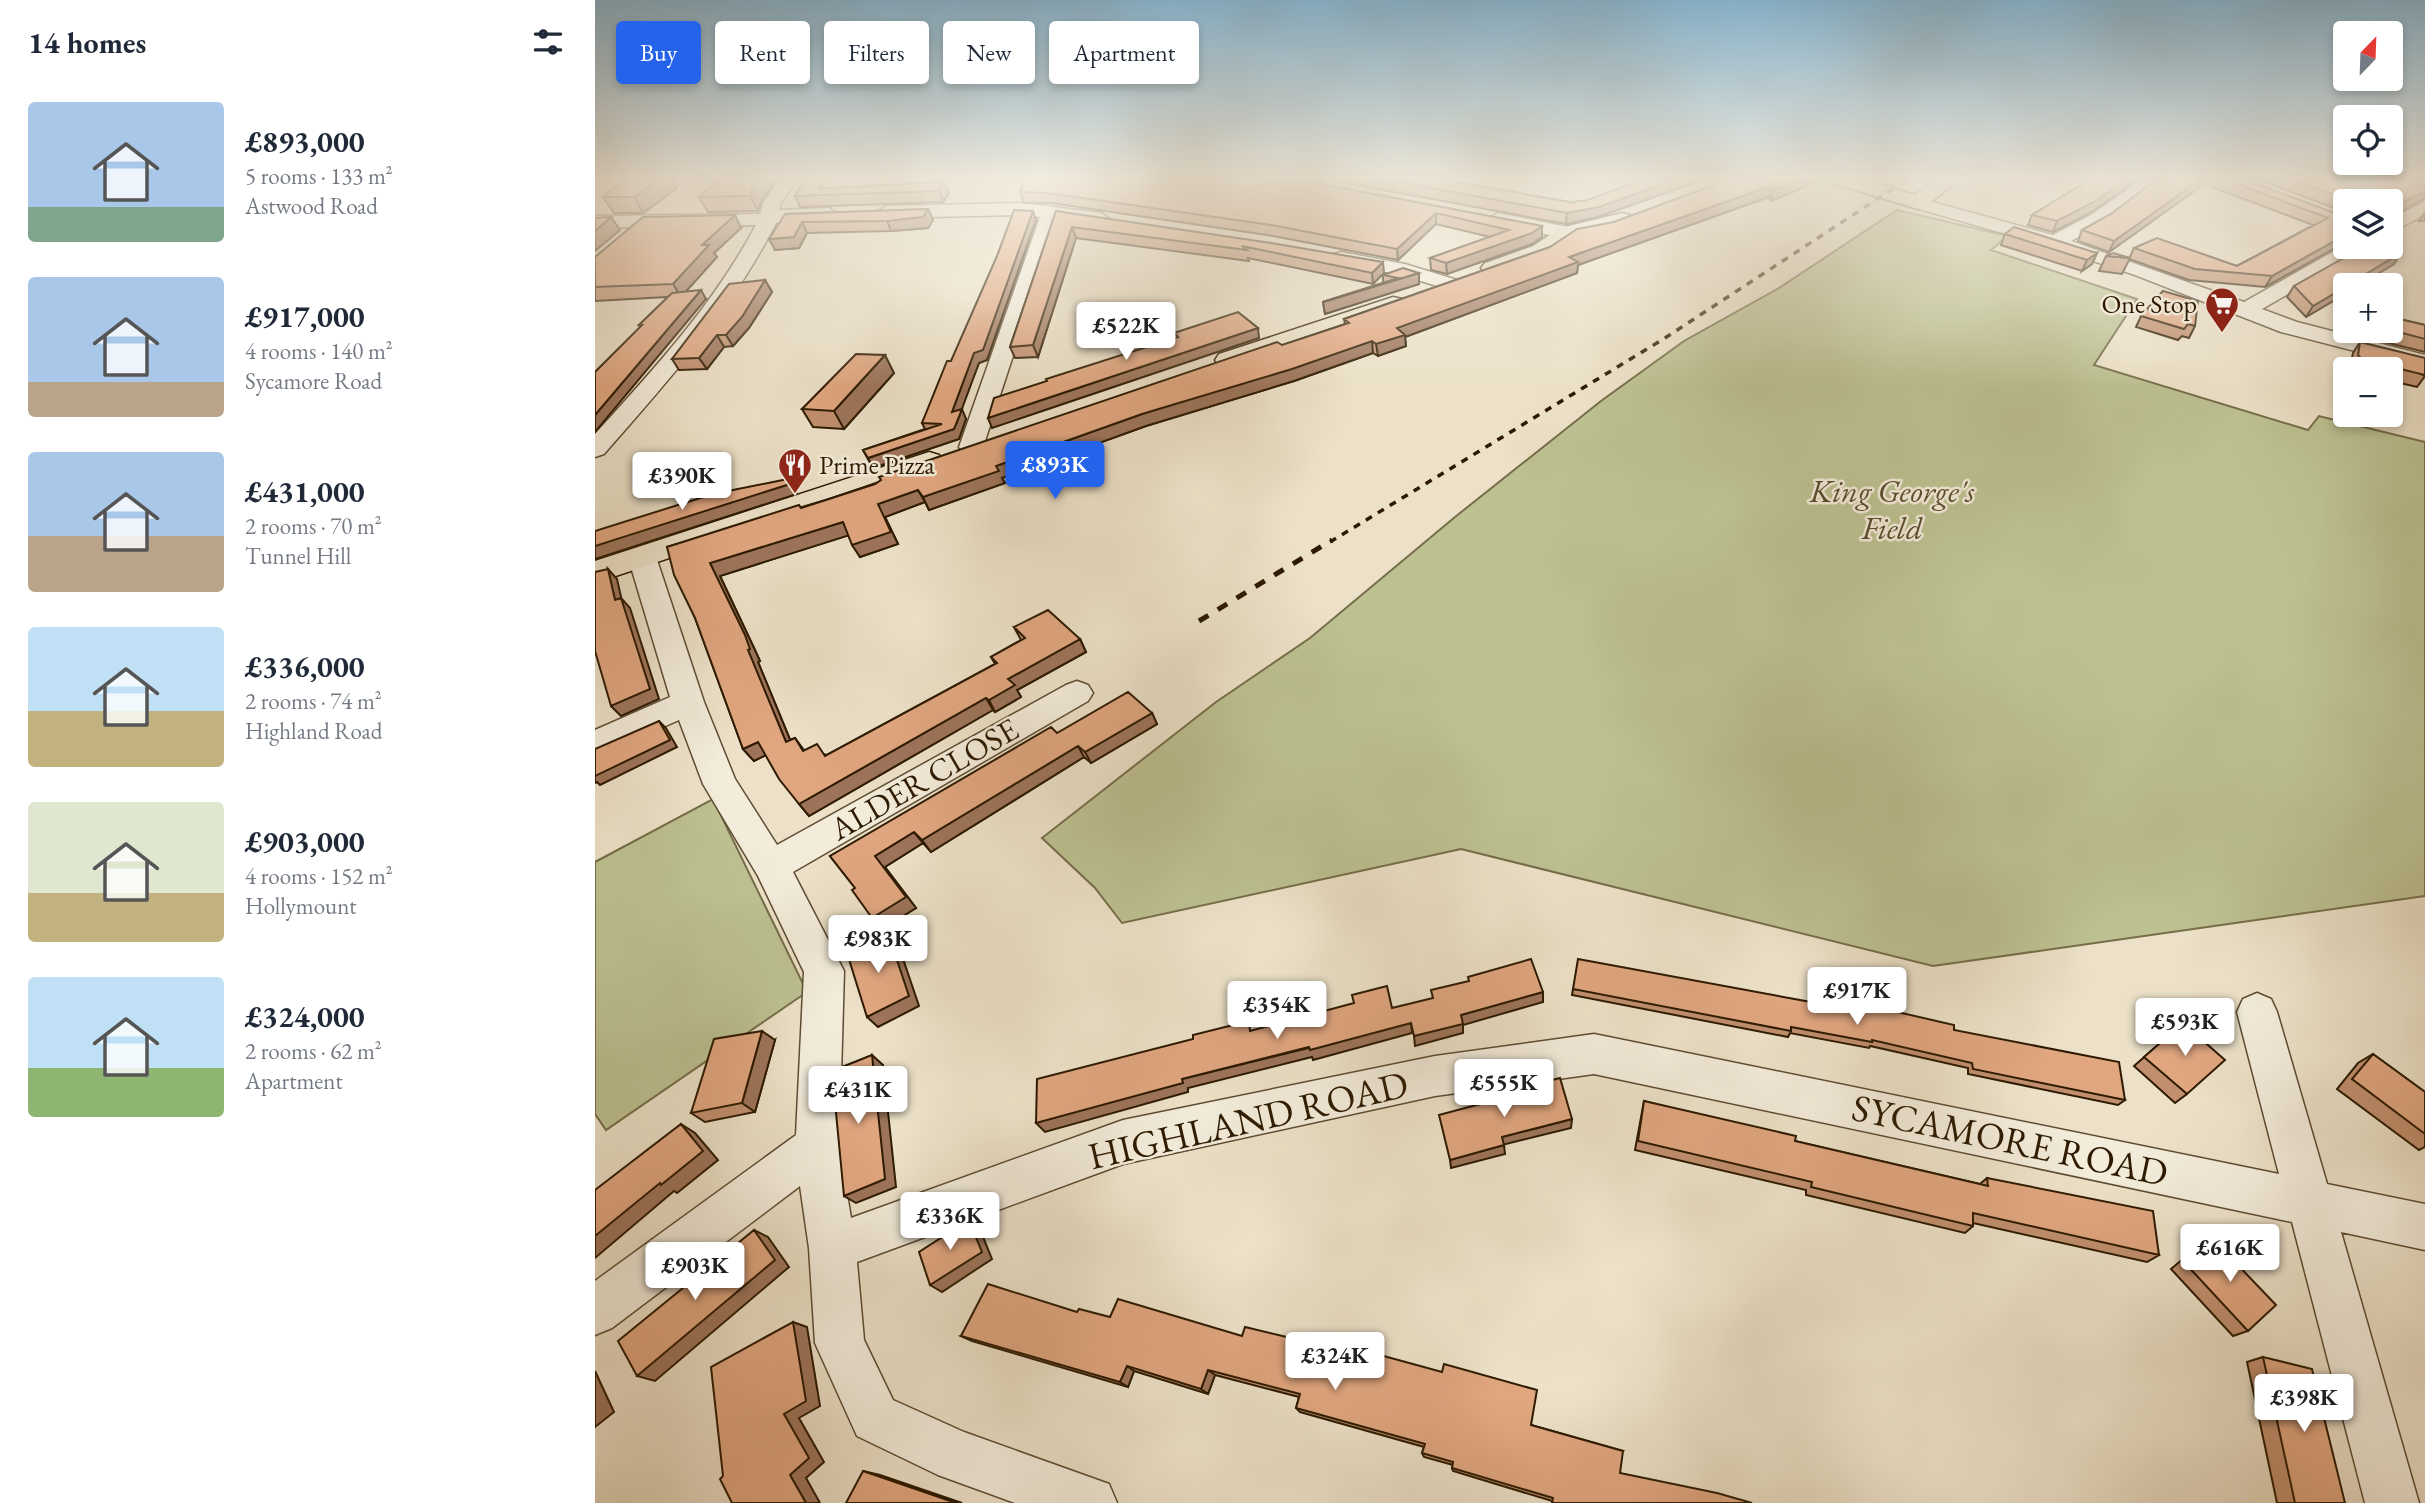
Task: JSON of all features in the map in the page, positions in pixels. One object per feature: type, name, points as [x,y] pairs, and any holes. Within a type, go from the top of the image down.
[{"type":"main road","points":[[1205,368],[1450,284],[1547,247]]},
{"type":"main road","points":[[595,572],[997,438]]},
{"type":"street","points":[[595,449],[689,343],[743,268],[754,247]]},
{"type":"street","points":[[971,447],[1039,247]]},
{"type":"street","points":[[2070,247],[2142,271],[2245,311],[2341,342],[2425,362]]},
{"type":"street","points":[[1324,255],[1405,270],[1450,284]]},
{"type":"street","points":[[2245,311],[2334,259]]},
{"type":"street","points":[[642,557],[688,702],[720,784],[771,866],[824,971],[817,1146],[832,1248],[841,1343],[875,1418],[957,1456],[1090,1503]]},
{"type":"street","name":"ALDER CLOSE","points":[[771,866],[1077,692]]},
{"type":"street","points":[[595,744],[688,702]]},
{"type":"street","points":[[2257,1012],[2392,1503]]},
{"type":"street","name":"SYCAMORE ROAD","points":[[1594,1054],[2425,1227]]},
{"type":"street","name":"HIGHLAND ROAD","points":[[832,1248],[1123,1142],[1435,1076],[1594,1054]]},
{"type":"street","points":[[595,1311],[817,1146]]},
{"type":"green space","name":"King George's Field","points":[[1841,247],[1994,247],[1991,250],[2137,299],[2094,365],[2308,430],[2319,416],[2333,419],[2333,427],[2364,427],[2425,442],[2425,896],[1933,966],[1461,849],[1122,923],[1095,888],[1042,838],[1216,702],[1310,638],[1455,517],[1601,401],[1684,341],[1779,288]]},
{"type":"green space","points":[[713,799],[807,992],[606,1130],[595,1114],[595,862]]},
{"type":"building","points":[[607,247],[707,247],[673,284],[595,287],[595,257]]},
{"type":"building","points":[[1000,247],[1020,247],[983,350],[974,353],[952,412],[962,409],[954,429],[868,458],[863,450],[942,424],[922,423],[947,361],[951,361]]},
{"type":"building","points":[[1044,247],[1065,247],[1033,345],[1010,347]]},
{"type":"building","points":[[1247,247],[1295,247],[1383,262],[1372,273]]},
{"type":"building","points":[[1461,247],[1491,247],[1446,263],[1430,258]]},
{"type":"building","points":[[1550,247],[1597,247],[1569,257],[1578,262],[1397,328],[1405,335],[1376,344],[1372,341],[1292,369],[1142,414],[996,466],[999,471],[923,497],[918,490],[878,504],[891,532],[852,545],[843,522],[710,563],[745,635],[750,649],[748,650],[786,742],[795,738],[803,751],[817,744],[825,756],[997,663],[991,657],[1025,638],[1014,627],[1048,610],[1080,639],[1008,679],[1015,685],[989,700],[986,698],[799,804],[779,779],[758,742],[743,749],[695,618],[674,575],[667,547],[875,484],[881,480],[879,477],[1277,342],[1282,345],[1349,323],[1344,319]]},
{"type":"building","points":[[2046,247],[2078,247],[2097,253],[2087,260]]},
{"type":"building","points":[[2183,247],[2237,266],[2273,247],[2323,247],[2272,276],[2195,269],[2134,248]]},
{"type":"building","points":[[2113,253],[2130,258],[2106,256]]},
{"type":"building","points":[[2342,259],[2391,259],[2367,273],[2333,273],[2333,294],[2313,306],[2294,286]]},
{"type":"building","points":[[1403,268],[1419,273],[1323,302],[1398,278],[1383,275]]},
{"type":"building","points":[[765,280],[742,317],[726,335],[717,335],[699,358],[672,359],[729,284]]},
{"type":"building","points":[[701,290],[595,415],[595,372],[672,293]]},
{"type":"building","points":[[2163,291],[2198,301],[2195,326],[2188,324],[2184,329],[2141,316]]},
{"type":"building","points":[[1238,312],[1258,328],[988,418],[994,398],[1178,337],[1174,333]]},
{"type":"building","points":[[2403,320],[2425,325],[2425,339],[2403,333]]},
{"type":"building","points":[[2360,343],[2364,343],[2425,358],[2425,375],[2403,370],[2403,357],[2358,355]]},
{"type":"building","points":[[856,354],[885,355],[834,411],[802,409]]},
{"type":"building","points":[[788,479],[790,484],[595,546],[595,531],[713,494]]},
{"type":"building","points":[[608,569],[615,600],[621,598],[650,689],[611,706],[595,651],[595,572]]},
{"type":"building","points":[[1128,692],[1152,713],[1085,752],[1078,746],[922,840],[914,832],[875,856],[906,897],[872,918],[852,890],[855,888],[830,856],[1051,727],[1057,733]]},
{"type":"building","points":[[659,721],[670,740],[595,776],[595,749]]},
{"type":"building","points":[[888,933],[909,996],[867,1017],[847,953]]},
{"type":"building","points":[[1531,959],[1543,992],[1461,1015],[1463,1024],[1414,1036],[1411,1023],[1310,1050],[1309,1047],[1182,1079],[1183,1083],[1036,1123],[1037,1079],[1193,1039],[1193,1035],[1249,1021],[1250,1031],[1354,1003],[1352,995],[1387,986],[1392,1008],[1433,998],[1431,990],[1469,981],[1468,977]]},
{"type":"building","points":[[1578,959],[1811,1002],[1811,996],[1893,1011],[1954,1025],[1954,1030],[2119,1062],[2125,1100],[1973,1069],[1972,1063],[1872,1040],[1791,1027],[1791,1031],[1573,989]]},
{"type":"building","points":[[2183,1023],[2225,1060],[2187,1094],[2144,1057]]},
{"type":"building","points":[[762,1031],[742,1103],[691,1113],[714,1039]]},
{"type":"building","points":[[2373,1054],[2425,1092],[2425,1134],[2352,1079]]},
{"type":"building","points":[[872,1055],[885,1179],[844,1196],[832,1071]]},
{"type":"building","points":[[1560,1078],[1572,1119],[1502,1137],[1504,1145],[1450,1160],[1439,1115],[1525,1092],[1524,1087]]},
{"type":"building","points":[[1644,1101],[1796,1136],[1795,1141],[1988,1186],[1987,1178],[2153,1211],[2159,1255],[1973,1213],[1973,1226],[1811,1187],[1812,1182],[1638,1141]]},
{"type":"building","points":[[681,1124],[703,1151],[595,1236],[595,1190]]},
{"type":"building","points":[[969,1220],[982,1252],[930,1285],[919,1252]]},
{"type":"building","points":[[754,1230],[775,1260],[637,1376],[618,1341]]},
{"type":"building","points":[[2212,1238],[2276,1305],[2248,1331],[2184,1262]]},
{"type":"building","points":[[988,1284],[1077,1312],[1079,1309],[1110,1317],[1118,1299],[1242,1336],[1245,1327],[1316,1344],[1318,1338],[1442,1372],[1444,1364],[1537,1390],[1531,1425],[1623,1451],[1620,1473],[1752,1503],[1552,1503],[1553,1498],[1452,1468],[1453,1462],[1422,1453],[1425,1444],[1296,1408],[1300,1394],[1208,1370],[1201,1389],[1127,1366],[1120,1382],[961,1336]]},
{"type":"building","points":[[793,1322],[806,1401],[784,1414],[809,1458],[790,1475],[806,1503],[732,1503],[720,1479],[723,1476],[711,1367]]},
{"type":"building","points":[[2263,1357],[2312,1369],[2345,1503],[2295,1503]]},
{"type":"building","points":[[863,1471],[956,1503],[846,1503]]},
{"type":"railway","points":[[1330,542],[1665,338],[1804,247]]},
{"type":"railway","points":[[1199,621],[1332,540]]},
{"type":"place","name":"One Stop","points":[[2222,334]]},
{"type":"place","name":"Prime Pizza","points":[[795,495]]}]
